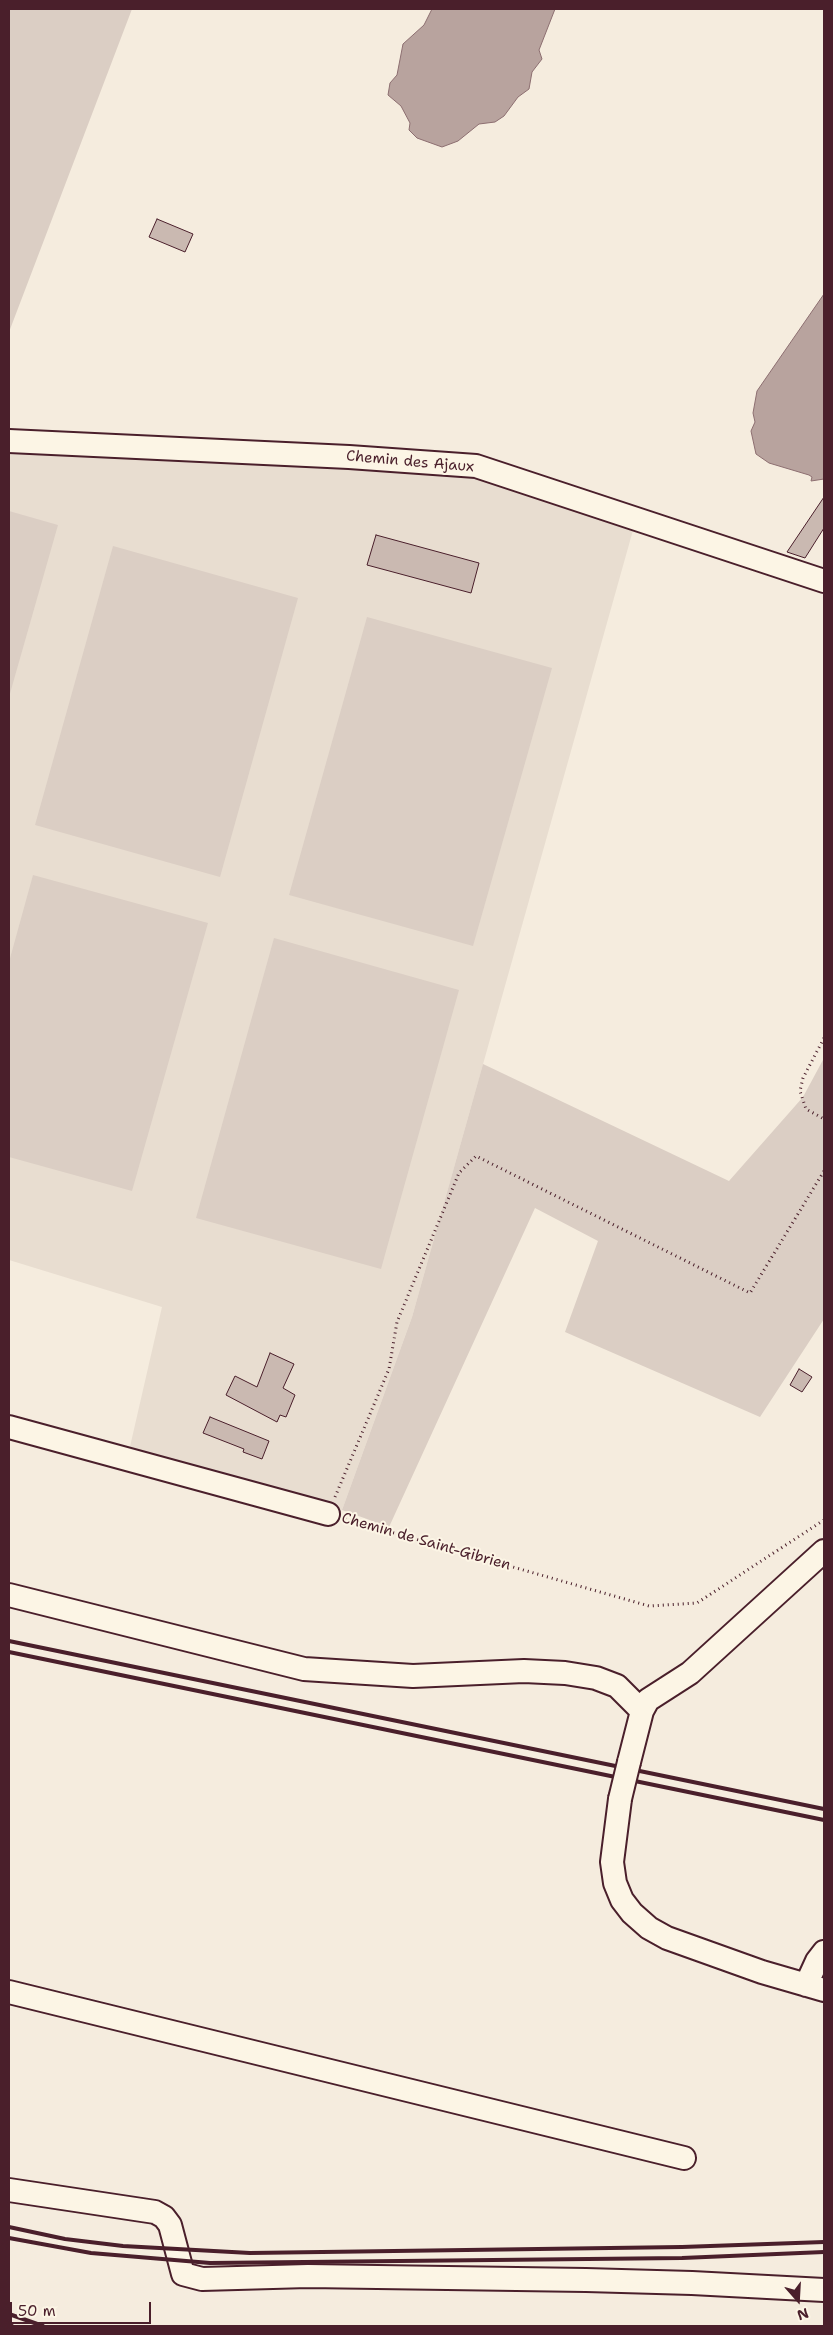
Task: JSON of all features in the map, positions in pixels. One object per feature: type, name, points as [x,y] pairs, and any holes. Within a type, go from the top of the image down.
[{"type":"street","name":"Chemin des Ajaux","points":[[9,441],[350,457],[476,466],[824,581]]},
{"type":"street","name":"Chemin de Saint-Gibrien","points":[[9,1427],[328,1514]]},
{"type":"street","points":[[824,1550],[690,1673],[648,1700],[642,1711],[620,1799],[612,1862],[615,1883],[622,1900],[632,1913],[649,1928],[667,1938],[762,1972],[815,1987],[817,1961],[824,1952]]},
{"type":"street","points":[[9,1595],[304,1669],[413,1676],[524,1671],[573,1674],[596,1678],[617,1686],[642,1711]]},
{"type":"street","points":[[9,1992],[684,2158]]},
{"type":"street","points":[[9,2190],[155,2212],[164,2217],[170,2224],[183,2274],[188,2278],[308,2276],[586,2280],[824,2290]]},
{"type":"path","points":[[824,1038],[803,1078],[800,1091],[806,1109],[824,1119]]},
{"type":"path","points":[[328,1514],[389,1370],[397,1322],[459,1173],[476,1156],[750,1293],[824,1171]]},
{"type":"path","name":"Chemin de Saint-Gibrien","points":[[328,1514],[649,1606],[697,1604],[824,1520]]},
{"type":"shaded area","points":[[9,9],[132,9],[9,332]]},
{"type":"shaded area","points":[[432,9],[555,9],[539,50],[542,59],[532,72],[529,89],[518,97],[504,116],[495,122],[479,124],[458,141],[442,147],[417,138],[409,130],[410,123],[401,106],[388,95],[390,83],[397,75],[403,44],[424,25]]},
{"type":"shaded area","points":[[824,294],[824,479],[811,481],[812,477],[809,475],[769,463],[756,454],[751,431],[755,422],[753,413],[757,391]]},
{"type":"shaded area","points":[[9,441],[446,467],[637,516],[412,1317],[342,1510],[129,1451],[162,1307],[9,1260]]},
{"type":"shaded area","points":[[9,511],[58,525],[9,697]]},
{"type":"shaded area","points":[[113,546],[298,598],[220,877],[35,825]]},
{"type":"shaded area","points":[[367,617],[552,668],[473,946],[289,895]]},
{"type":"shaded area","points":[[33,875],[208,923],[132,1191],[9,1157],[9,962]]},
{"type":"shaded area","points":[[274,938],[459,990],[381,1269],[196,1218]]},
{"type":"shaded area","points":[[824,1058],[824,1319],[760,1417],[565,1332],[598,1241],[535,1208],[389,1527],[342,1510],[412,1317],[483,1064],[729,1181],[803,1097]]},
{"type":"building","points":[[157,219],[193,234],[185,252],[149,237]]},
{"type":"building","points":[[824,497],[824,528],[805,558],[787,552]]},
{"type":"building","points":[[376,535],[479,563],[471,593],[367,565]]},
{"type":"building","points":[[270,1353],[294,1364],[283,1388],[295,1395],[286,1417],[280,1415],[277,1422],[226,1395],[235,1376],[257,1387]]},
{"type":"building","points":[[799,1369],[812,1377],[802,1392],[790,1385]]},
{"type":"building","points":[[210,1417],[269,1441],[262,1459],[243,1452],[244,1449],[203,1433]]},
{"type":"railway","points":[[9,1641],[824,1809]]},
{"type":"railway","points":[[9,1652],[824,1820]]},
{"type":"railway","points":[[9,2227],[65,2239],[123,2246],[250,2253],[682,2247],[824,2242]]},
{"type":"railway","points":[[9,2238],[91,2253],[210,2263],[682,2258],[824,2252]]},
{"type":"railway","points":[[9,2314],[43,2326]]}]
